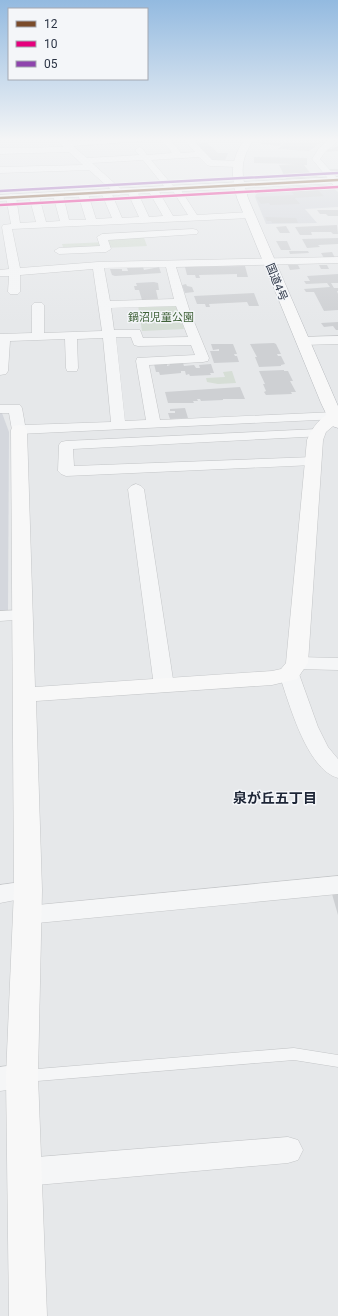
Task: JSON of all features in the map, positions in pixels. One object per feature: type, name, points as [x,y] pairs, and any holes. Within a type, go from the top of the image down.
[{"type":"main road","name":"国道4号","points":[[245,200],[269,262],[336,420]]},
{"type":"main road","points":[[24,696],[272,678],[293,669],[315,440],[318,433],[336,420]]},
{"type":"main road","points":[[19,430],[24,696],[11,1078],[24,1172],[28,1316]]},
{"type":"street","points":[[7,200],[16,224]]},
{"type":"street","points":[[36,200],[59,251],[64,267]]},
{"type":"street","points":[[59,200],[65,224]]},
{"type":"street","points":[[85,200],[92,222]]},
{"type":"street","points":[[109,200],[118,221]]},
{"type":"street","points":[[136,200],[145,219]]},
{"type":"street","points":[[159,200],[169,218]]},
{"type":"street","points":[[181,200],[191,217],[193,232],[204,263]]},
{"type":"street","points":[[0,222],[16,224],[65,224],[250,215]]},
{"type":"street","points":[[14,292],[15,272],[5,241],[7,227],[16,224]]},
{"type":"street","points":[[59,251],[109,248],[102,237],[193,232]]},
{"type":"street","points":[[146,234],[150,246]]},
{"type":"street","points":[[0,273],[98,265],[338,260]]},
{"type":"street","points":[[142,361],[203,358],[195,341],[181,302],[170,263]]},
{"type":"street","points":[[98,265],[109,334],[118,426]]},
{"type":"street","points":[[104,305],[181,302]]},
{"type":"street","points":[[38,305],[38,337]]},
{"type":"street","points":[[1,371],[2,338],[136,333],[154,424]]},
{"type":"street","points":[[71,335],[72,368]]},
{"type":"street","points":[[302,341],[338,340]]},
{"type":"street","points":[[138,342],[195,341]]},
{"type":"street","points":[[0,408],[15,408],[19,430],[154,424],[336,420]]},
{"type":"street","points":[[313,461],[66,471],[66,445],[318,433]]},
{"type":"street","points":[[156,440],[160,467]]},
{"type":"street","points":[[136,489],[164,686]]},
{"type":"street","points":[[0,616],[22,615]]},
{"type":"street","points":[[338,664],[293,669],[313,738],[332,766],[338,772]]},
{"type":"street","points":[[18,900],[338,885]]},
{"type":"street","points":[[24,1172],[288,1150]]},
{"type":"lane","points":[[11,1078],[294,1054],[338,1061]]},
{"type":"shaded area","points":[[256,200],[338,200],[338,207],[305,209],[317,223],[266,224]]},
{"type":"shaded area","points":[[0,413],[2,413],[9,432],[8,610],[0,610]]},
{"type":"green space","points":[[143,235],[147,246],[64,250],[62,244],[106,242],[104,237]]},
{"type":"green space","name":"鍋沼児童公園","points":[[176,304],[184,329],[142,331],[138,305]]},
{"type":"green space","points":[[232,371],[236,383],[218,384],[207,382],[206,378],[225,377],[223,372]]},
{"type":"building","points":[[258,200],[297,200],[300,204],[270,205],[269,203],[261,204]]},
{"type":"building","points":[[317,210],[338,210],[338,216],[320,214]]},
{"type":"building","points":[[265,217],[296,218],[298,223],[272,223],[271,221],[267,221]]},
{"type":"building","points":[[337,225],[338,234],[333,234],[331,232],[311,232],[312,235],[300,235],[295,227]]},
{"type":"building","points":[[286,226],[290,233],[280,233],[276,227]]},
{"type":"building","points":[[338,238],[338,244],[318,245],[320,247],[307,248],[302,239]]},
{"type":"building","points":[[276,241],[287,241],[291,250],[281,250]]},
{"type":"building","points":[[289,251],[308,251],[309,253],[290,254]]},
{"type":"building","points":[[332,252],[335,258],[324,258],[321,253]]},
{"type":"building","points":[[288,265],[298,265],[300,269],[290,270]]},
{"type":"building","points":[[319,265],[327,265],[329,269],[321,269]]},
{"type":"building","points":[[245,266],[248,277],[237,277],[237,274],[199,275],[200,278],[196,278],[195,275],[187,275],[185,267]]},
{"type":"building","points":[[143,267],[144,270],[159,267],[161,273],[115,276],[112,275],[110,269],[122,269],[122,271],[128,271],[127,268]]},
{"type":"building","points":[[338,274],[338,283],[331,283],[334,288],[338,288],[338,310],[324,311],[314,292],[306,292],[304,289],[330,287],[327,283],[306,284],[304,281],[310,281],[307,276]]},
{"type":"building","points":[[136,283],[158,283],[159,290],[156,290],[158,299],[142,300],[139,290],[135,290],[134,286],[137,286]]},
{"type":"building","points":[[186,284],[187,286],[192,287],[194,292],[185,293],[182,285]]},
{"type":"building","points":[[254,293],[259,306],[249,306],[247,302],[209,304],[210,307],[206,307],[205,304],[197,304],[194,296]]},
{"type":"building","points":[[338,322],[338,330],[336,330],[333,326],[324,327],[321,323]]},
{"type":"building","points":[[274,343],[281,354],[277,354],[278,356],[281,356],[285,364],[281,366],[259,367],[255,357],[257,357],[250,344]]},
{"type":"building","points":[[211,344],[233,344],[237,354],[234,354],[237,356],[239,362],[214,363],[210,351],[219,351],[219,349],[213,350]]},
{"type":"building","points":[[167,363],[167,366],[170,365],[169,363],[183,363],[184,366],[194,365],[196,368],[200,368],[199,365],[211,364],[214,373],[210,373],[211,375],[190,376],[189,374],[186,375],[185,371],[181,371],[181,373],[160,375],[159,372],[156,372],[154,364]]},
{"type":"building","points":[[259,371],[288,371],[293,381],[290,381],[296,392],[291,392],[292,394],[266,395],[263,384],[265,384]]},
{"type":"building","points":[[240,387],[245,399],[201,401],[200,399],[197,399],[198,401],[193,401],[194,403],[168,403],[165,392]]},
{"type":"building","points":[[185,408],[188,418],[170,419],[168,413],[175,413],[175,411],[170,411],[170,409]]},
{"type":"building","points":[[332,894],[338,894],[338,915]]},
{"type":"transit line","name":"10","points":[[0,205],[86,200]]},
{"type":"district","name":"泉が丘五丁目","points":[[275,798]]}]
